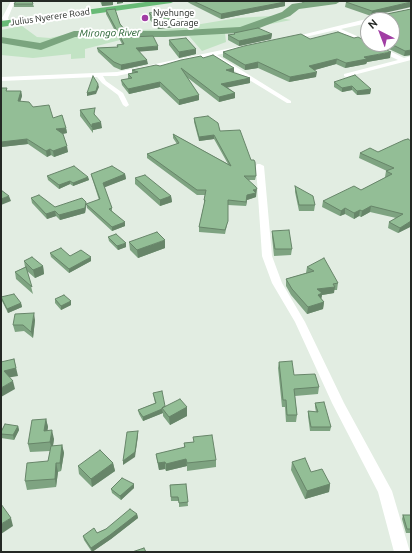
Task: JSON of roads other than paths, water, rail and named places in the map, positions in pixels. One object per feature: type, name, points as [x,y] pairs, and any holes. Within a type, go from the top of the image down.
[{"type":"highway","name":"Julius Nyerere Road","points":[[4,21],[170,1]]},
{"type":"street","points":[[4,21],[13,1]]},
{"type":"street","points":[[400,13],[411,10]]},
{"type":"street","points":[[400,14],[411,18]]},
{"type":"street","points":[[285,39],[360,22]]},
{"type":"street","points":[[336,28],[360,39]]},
{"type":"street","points":[[1,78],[100,76],[117,74],[248,46]]},
{"type":"street","points":[[388,52],[404,60]]},
{"type":"street","points":[[211,54],[289,102]]},
{"type":"street","points":[[346,75],[411,58]]},
{"type":"street","points":[[100,76],[104,82],[121,94],[126,105]]},
{"type":"street","points":[[260,166],[267,256],[277,283],[300,322],[338,403],[385,491],[402,552]]},
{"type":"waterway","name":"Mirongo River","points":[[302,1],[306,5]]},
{"type":"waterway","name":"Mirongo River","points":[[1,40],[41,47],[74,34],[165,34],[240,30],[253,27],[286,14],[296,6],[336,1]]},
{"type":"place","name":"Nyehunge Bus Garage","points":[[145,18]]}]
